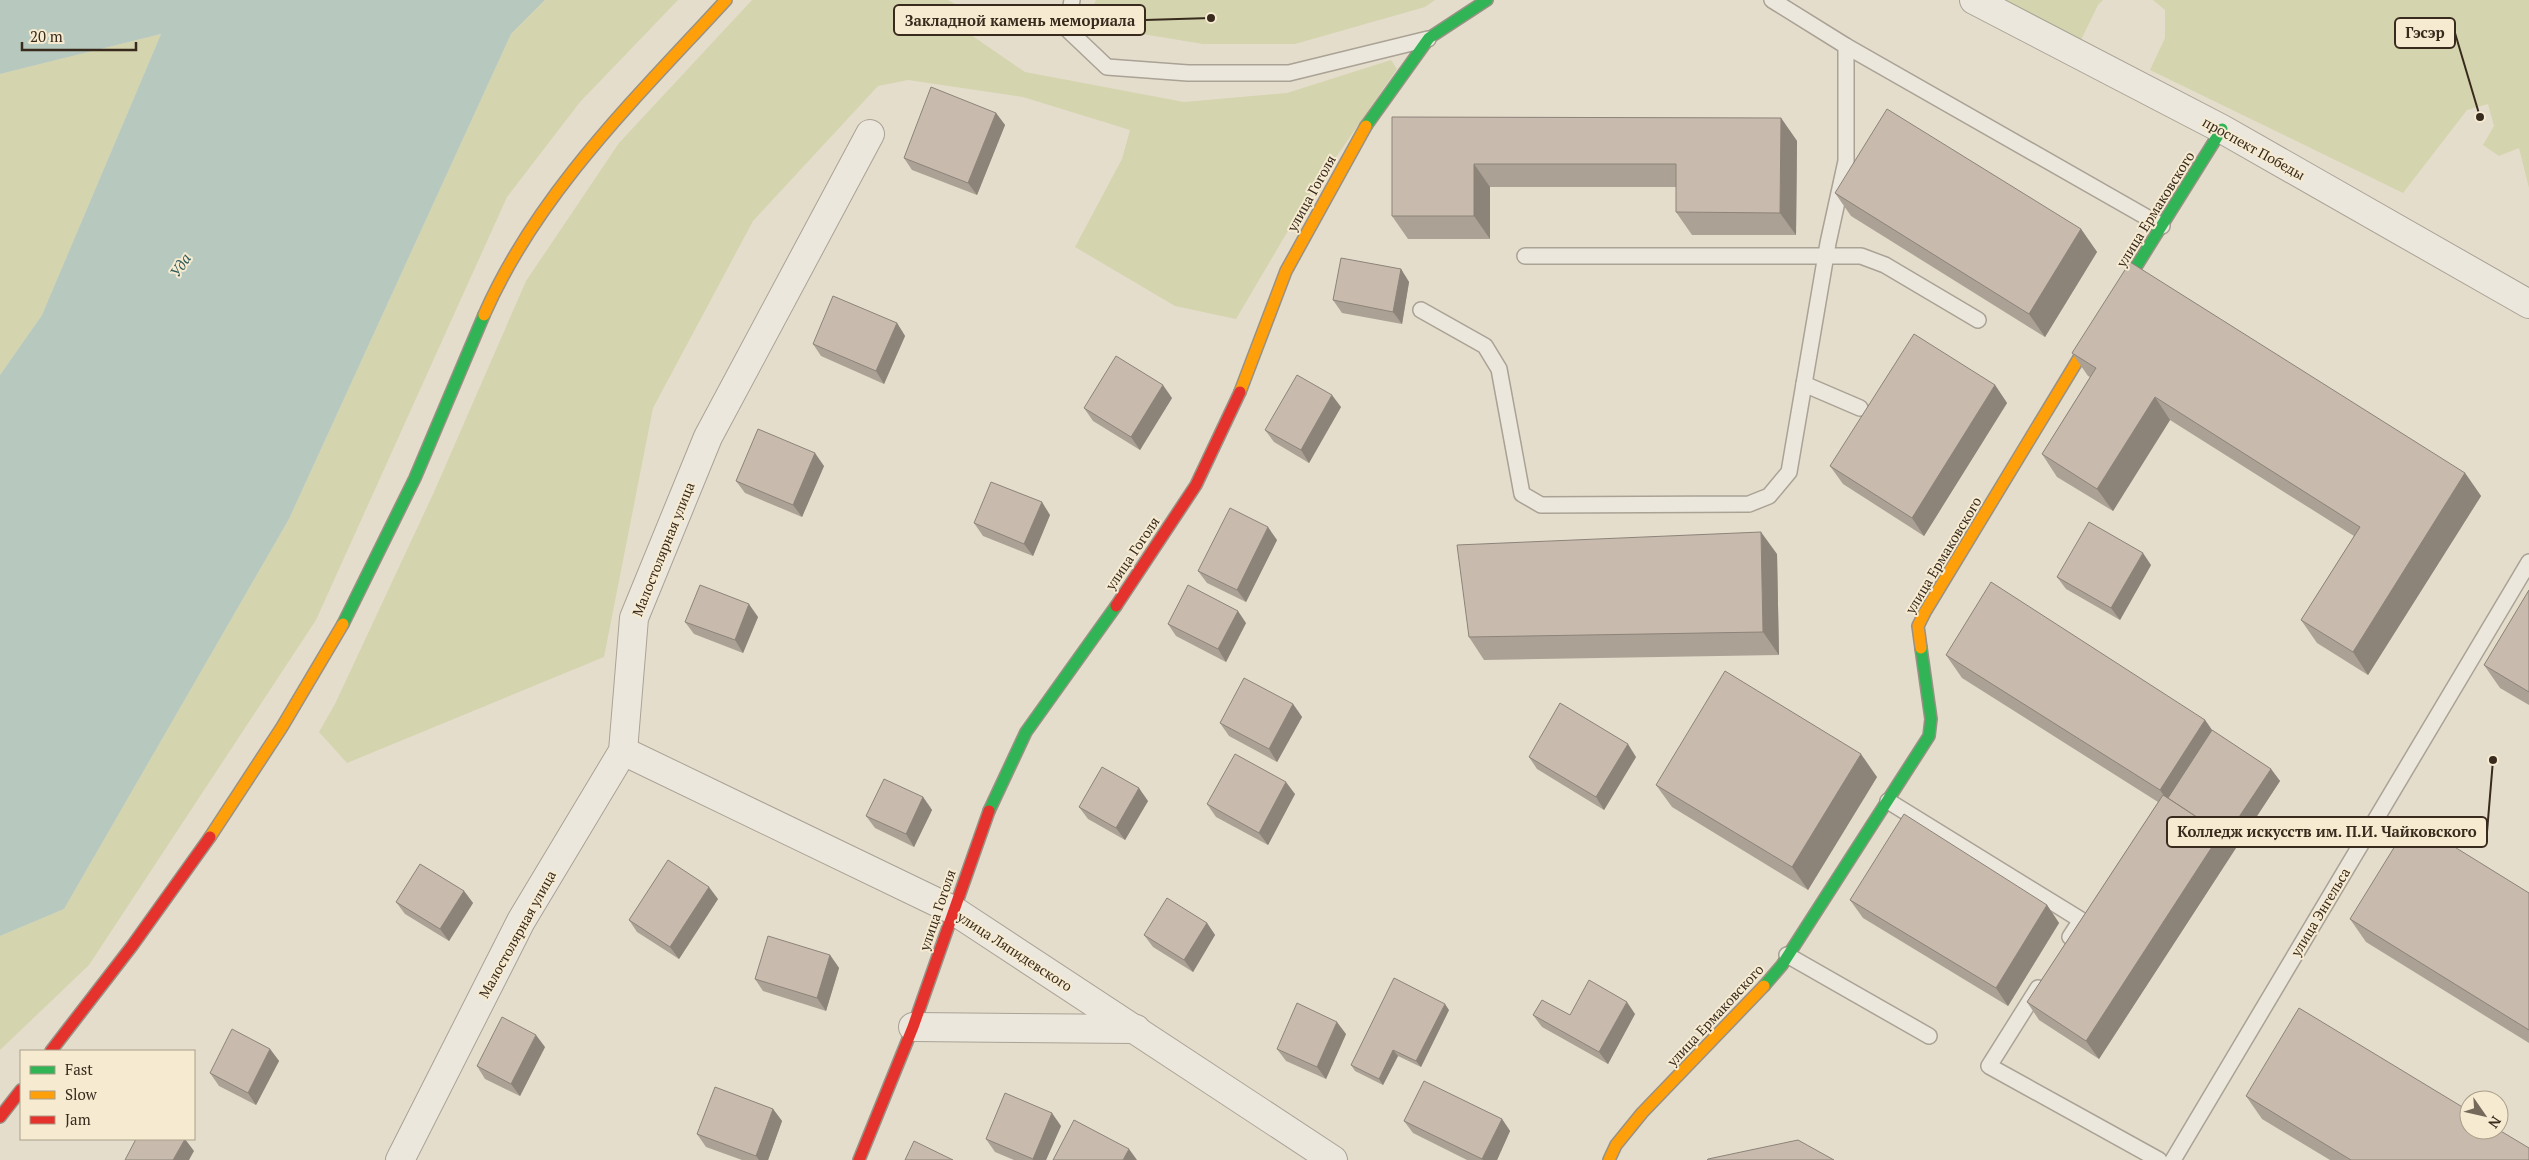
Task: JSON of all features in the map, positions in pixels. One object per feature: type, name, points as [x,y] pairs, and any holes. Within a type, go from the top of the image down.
[{"type":"street","points":[[52,1050],[108,979],[261,762],[349,612],[425,458],[509,267],[559,192],[611,128],[726,0]]},
{"type":"street","name":"улица Гоголя","points":[[859,1160],[913,1027],[984,822],[1026,732],[1098,632],[1196,485],[1240,392],[1286,271],[1362,132],[1429,38],[1487,0]]},
{"type":"street","name":"проспект Победы","points":[[1974,0],[2222,129],[2529,304]]},
{"type":"street","name":"улица Ермаковского","points":[[1609,1160],[1616,1145],[1642,1113],[1754,999],[1787,956],[1928,736],[1931,719],[1918,626],[2222,129]]},
{"type":"street","name":"Малостолярная улица","points":[[397,1157],[522,921],[623,750],[634,618],[708,437],[870,134]]},
{"type":"street","name":"улица Ляпидевского","points":[[623,750],[953,910],[1333,1160]]},
{"type":"street","points":[[913,1027],[1136,1030]]},
{"type":"street","points":[[0,1117],[20,1091]]},
{"type":"lane","points":[[1072,0],[1067,28],[1106,67],[1188,73],[1289,73],[1429,38]]},
{"type":"lane","points":[[1772,0],[1846,46],[2162,226]]},
{"type":"lane","points":[[1421,310],[1485,346],[1490,354],[1499,369],[1522,494],[1540,505],[1749,504],[1769,496],[1789,472],[1826,256],[1846,162],[1846,46]]},
{"type":"lane","points":[[1525,256],[1861,256],[1885,265],[1978,320]]},
{"type":"lane","points":[[1804,384],[1860,408]]},
{"type":"lane","name":"улица Энгельса","points":[[2173,1160],[2529,562]]},
{"type":"lane","points":[[1888,801],[2081,920],[2061,952]]},
{"type":"lane","points":[[1787,956],[1928,1036]]},
{"type":"lane","points":[[2045,977],[1989,1066],[2159,1160]]},
{"type":"green space","points":[[545,0],[678,0],[580,102],[507,197],[316,620],[89,965],[0,1050],[0,936],[64,909],[289,519],[511,34]]},
{"type":"green space","points":[[752,0],[948,0],[974,15],[971,35],[1025,72],[1184,102],[1287,93],[1391,60],[1397,69],[1305,202],[1236,319],[1175,306],[1075,247],[1122,159],[1130,130],[1023,97],[908,80],[878,86],[753,221],[653,408],[604,657],[347,763],[319,732],[335,704],[434,492],[526,281],[619,143]]},
{"type":"green space","points":[[1096,0],[1435,0],[1425,7],[1295,44],[1203,44],[1106,28],[1089,15]]},
{"type":"green space","points":[[1994,0],[2103,0],[2098,5],[2080,42]]},
{"type":"green space","points":[[2153,0],[2529,0],[2529,188],[2519,148],[2499,156],[2483,145],[2494,126],[2488,104],[2467,110],[2403,193],[2150,70],[2165,38],[2165,10]]},
{"type":"green space","points":[[161,34],[42,315],[0,375],[0,74]]},
{"type":"water","name":"Уда","points":[[0,0],[545,0],[511,34],[289,519],[64,909],[0,936],[0,375],[42,315],[161,34],[0,74]]},
{"type":"building","points":[[931,87],[996,113],[968,183],[904,158]]},
{"type":"building","points":[[1887,109],[2081,229],[2029,314],[1835,193]]},
{"type":"building","points":[[1392,117],[1781,118],[1780,213],[1676,212],[1676,164],[1474,164],[1474,216],[1392,216]]},
{"type":"building","points":[[1341,258],[1401,269],[1393,312],[1333,300]]},
{"type":"building","points":[[2130,262],[2465,473],[2353,652],[2301,620],[2360,527],[2155,397],[2097,489],[2042,454],[2096,368],[2072,353]]},
{"type":"building","points":[[833,296],[897,323],[876,371],[813,344]]},
{"type":"building","points":[[1914,334],[1995,385],[1912,518],[1830,466]]},
{"type":"building","points":[[1116,356],[1163,385],[1131,437],[1084,408]]},
{"type":"building","points":[[1297,375],[1332,395],[1301,450],[1265,430]]},
{"type":"building","points":[[758,429],[815,453],[793,505],[736,481]]},
{"type":"building","points":[[991,482],[1042,502],[1024,544],[974,523]]},
{"type":"building","points":[[1230,508],[1268,527],[1237,590],[1198,571]]},
{"type":"building","points":[[2089,522],[2143,553],[2111,608],[2057,577]]},
{"type":"building","points":[[1761,532],[1763,632],[1469,637],[1457,545]]},
{"type":"building","points":[[1991,582],[2205,720],[2160,790],[1946,655]]},
{"type":"building","points":[[700,585],[749,604],[735,640],[685,622]]},
{"type":"building","points":[[1188,585],[1238,611],[1218,649],[1168,624]]},
{"type":"building","points":[[2529,590],[2529,692],[2484,665]]},
{"type":"building","points":[[1725,671],[1861,754],[1792,867],[1656,785]]},
{"type":"building","points":[[1244,678],[1293,704],[1269,749],[1220,723]]},
{"type":"building","points":[[1560,703],[1628,744],[1596,797],[1529,757]]},
{"type":"building","points":[[2212,730],[2271,769],[2225,838],[2221,833],[2168,798]]},
{"type":"building","points":[[1235,754],[1286,782],[1259,833],[1207,804]]},
{"type":"building","points":[[1102,767],[1139,788],[1116,828],[1079,807]]},
{"type":"building","points":[[884,779],[923,797],[906,834],[866,816]]},
{"type":"building","points":[[2163,795],[2221,833],[2086,1041],[2027,1002]]},
{"type":"building","points":[[1904,814],[2047,905],[1996,988],[1850,900]]},
{"type":"building","points":[[2411,820],[2529,893],[2529,1030],[2350,919]]},
{"type":"building","points":[[668,860],[709,887],[670,947],[629,920]]},
{"type":"building","points":[[420,864],[464,891],[440,929],[396,902]]},
{"type":"building","points":[[1167,898],[1207,923],[1184,960],[1144,935]]},
{"type":"building","points":[[768,936],[830,955],[817,998],[755,979]]},
{"type":"building","points":[[1394,978],[1445,1004],[1416,1061],[1393,1050],[1379,1079],[1351,1065]]},
{"type":"building","points":[[1589,980],[1627,1002],[1599,1052],[1533,1015],[1542,1000],[1570,1015]]},
{"type":"building","points":[[1297,1003],[1337,1022],[1317,1067],[1277,1049]]},
{"type":"building","points":[[2299,1008],[2459,1105],[2459,1140],[2509,1140],[2509,1136],[2529,1148],[2529,1160],[2351,1160],[2246,1096]]},
{"type":"building","points":[[502,1017],[536,1035],[511,1084],[477,1066]]},
{"type":"building","points":[[232,1029],[270,1049],[248,1093],[210,1073]]},
{"type":"building","points":[[1424,1081],[1502,1119],[1482,1159],[1404,1121]]},
{"type":"building","points":[[715,1087],[773,1109],[756,1156],[697,1134]]},
{"type":"building","points":[[1005,1093],[1052,1113],[1033,1159],[986,1139]]},
{"type":"building","points":[[1074,1120],[1129,1149],[1123,1160],[1053,1160]]},
{"type":"building","points":[[135,1140],[184,1140],[173,1160],[125,1160]]},
{"type":"building","points":[[1798,1140],[1834,1160],[1707,1160],[1708,1159]]},
{"type":"building","points":[[914,1141],[953,1160],[905,1160]]},
{"type":"traffic: fast","points":[[1366,126],[1429,38],[1487,0]]},
{"type":"traffic: fast","points":[[2079,358],[2222,129]]},
{"type":"traffic: fast","points":[[343,624],[415,478],[484,315]]},
{"type":"traffic: fast","points":[[989,811],[1026,732],[1116,606]]},
{"type":"traffic: fast","points":[[1764,986],[1782,965],[1929,736],[1931,719],[1921,648]]},
{"type":"traffic: slow","points":[[484,315],[506,270],[532,228],[561,187],[625,110],[726,0]]},
{"type":"traffic: slow","points":[[1240,392],[1286,271],[1366,126]]},
{"type":"traffic: slow","points":[[1921,648],[1918,626],[1925,612],[2079,358]]},
{"type":"traffic: slow","points":[[210,837],[282,727],[343,624]]},
{"type":"traffic: slow","points":[[1609,1160],[1616,1145],[1642,1113],[1764,986]]},
{"type":"traffic: jam","points":[[1116,606],[1196,485],[1240,392]]},
{"type":"traffic: jam","points":[[859,1160],[913,1027],[989,811]]},
{"type":"traffic: jam","points":[[52,1050],[132,946],[210,837]]},
{"type":"traffic: jam","points":[[0,1117],[20,1091]]},
{"type":"place","name":"Закладной камень мемориала","points":[[1211,18]]},
{"type":"place","name":"Гэсэр","points":[[2480,117]]},
{"type":"place","name":"Колледж искусств им. П.И. Чайковского","points":[[2493,760]]}]
